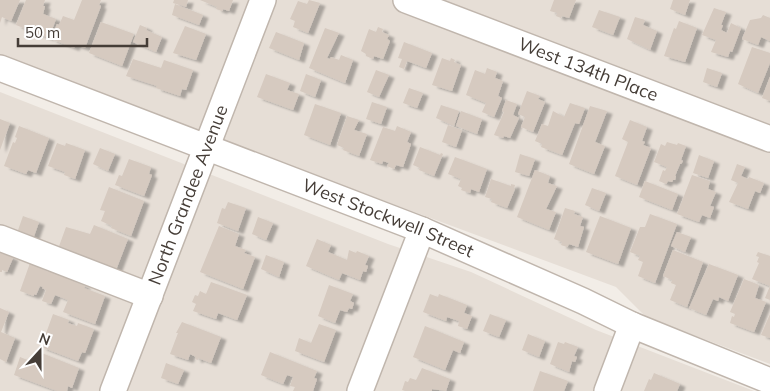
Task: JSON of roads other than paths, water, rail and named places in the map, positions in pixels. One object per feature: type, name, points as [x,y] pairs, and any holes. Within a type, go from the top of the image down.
[{"type":"street","name":"North Grandee Avenue","points":[[113,391],[263,0]]},
{"type":"street","name":"West 134th Place","points":[[406,0],[770,139]]},
{"type":"street","name":"West Stockwell Street","points":[[0,68],[422,230],[584,301],[632,325],[770,381]]},
{"type":"street","points":[[360,391],[422,230]]},
{"type":"street","points":[[0,238],[150,296]]},
{"type":"street","points":[[607,391],[632,325]]}]
